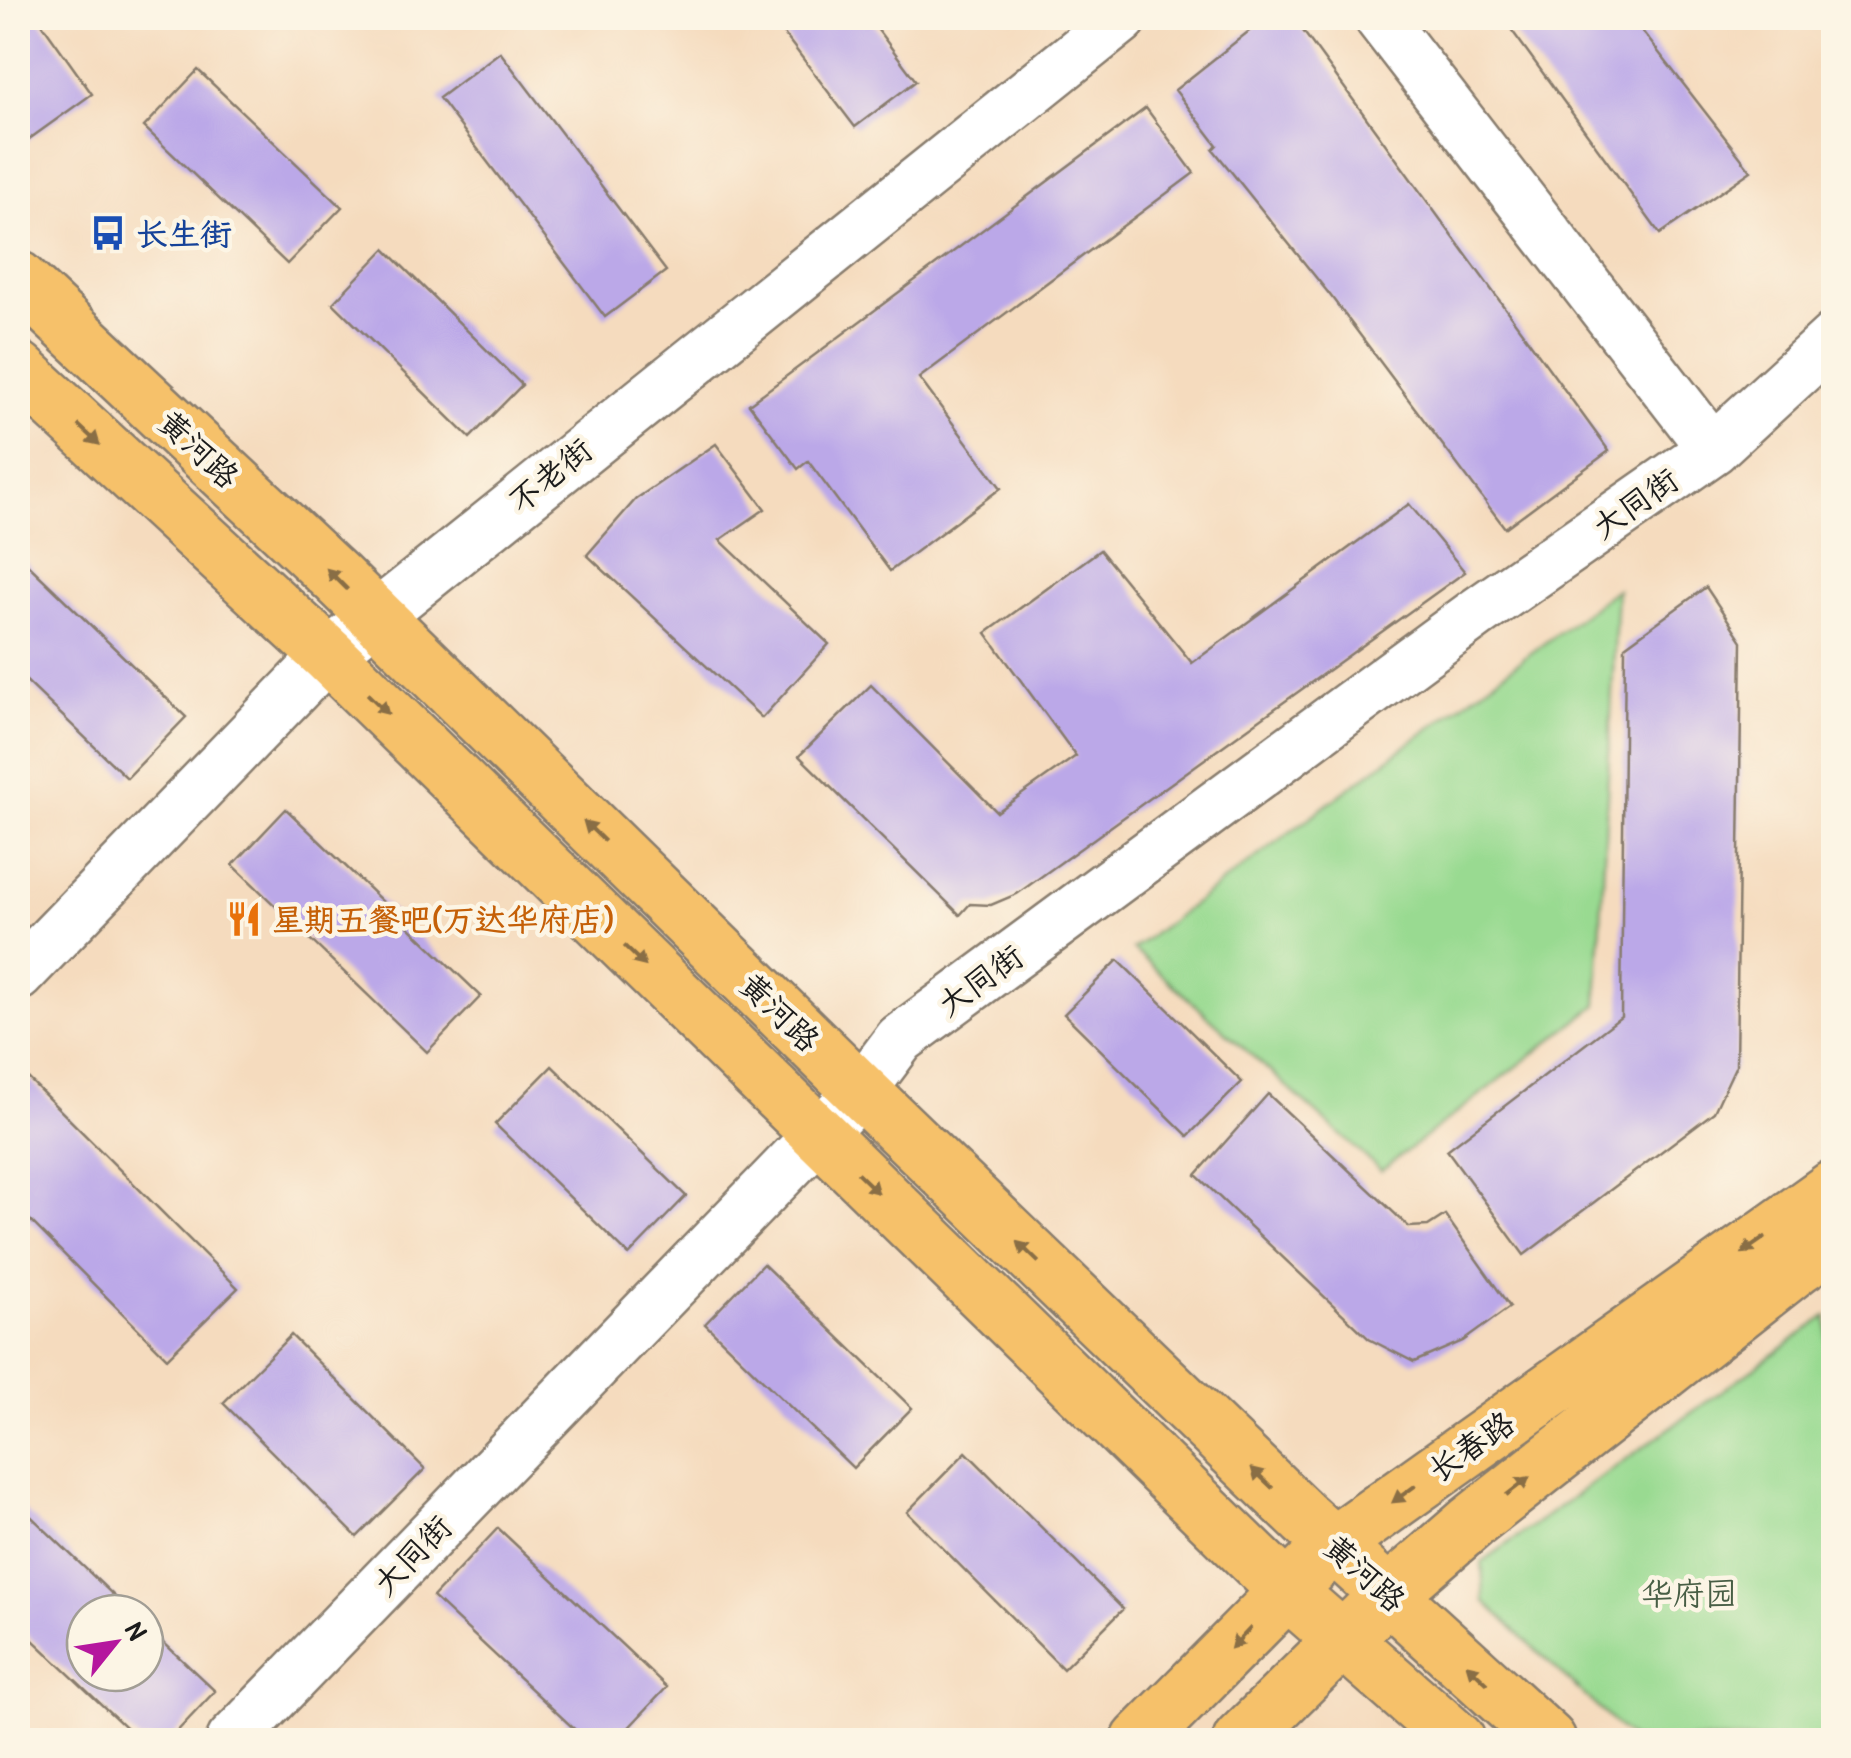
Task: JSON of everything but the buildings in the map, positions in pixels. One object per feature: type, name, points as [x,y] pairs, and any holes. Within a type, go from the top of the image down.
[{"type":"main road","name":"黄河路","points":[[18,279],[374,616],[861,1092],[1334,1544],[1548,1740]]},
{"type":"main road","name":"黄河路","points":[[18,369],[328,655],[1286,1590],[1457,1740]]},
{"type":"main road","name":"长春路","points":[[1140,1740],[1334,1544],[1834,1188]]},
{"type":"main road","name":"长春路","points":[[1240,1740],[1390,1593],[1472,1522],[1798,1265],[1834,1241]]},
{"type":"street","points":[[1380,18],[1714,449]]},
{"type":"street","name":"不老街","points":[[18,976],[328,655],[1106,22]]},
{"type":"street","name":"大同街","points":[[232,1740],[861,1092],[900,1039],[1477,613],[1714,449],[1834,338]]},
{"type":"green space","points":[[1617,589],[1597,1005],[1381,1171],[1133,949]]},
{"type":"green space","name":"华府园","points":[[1827,1316],[1833,1740],[1632,1740],[1484,1601],[1482,1562]]},
{"type":"place","name":"长生街","points":[[108,233]]},
{"type":"place","name":"星期五餐吧(万达华府店)","points":[[244,919]]}]
